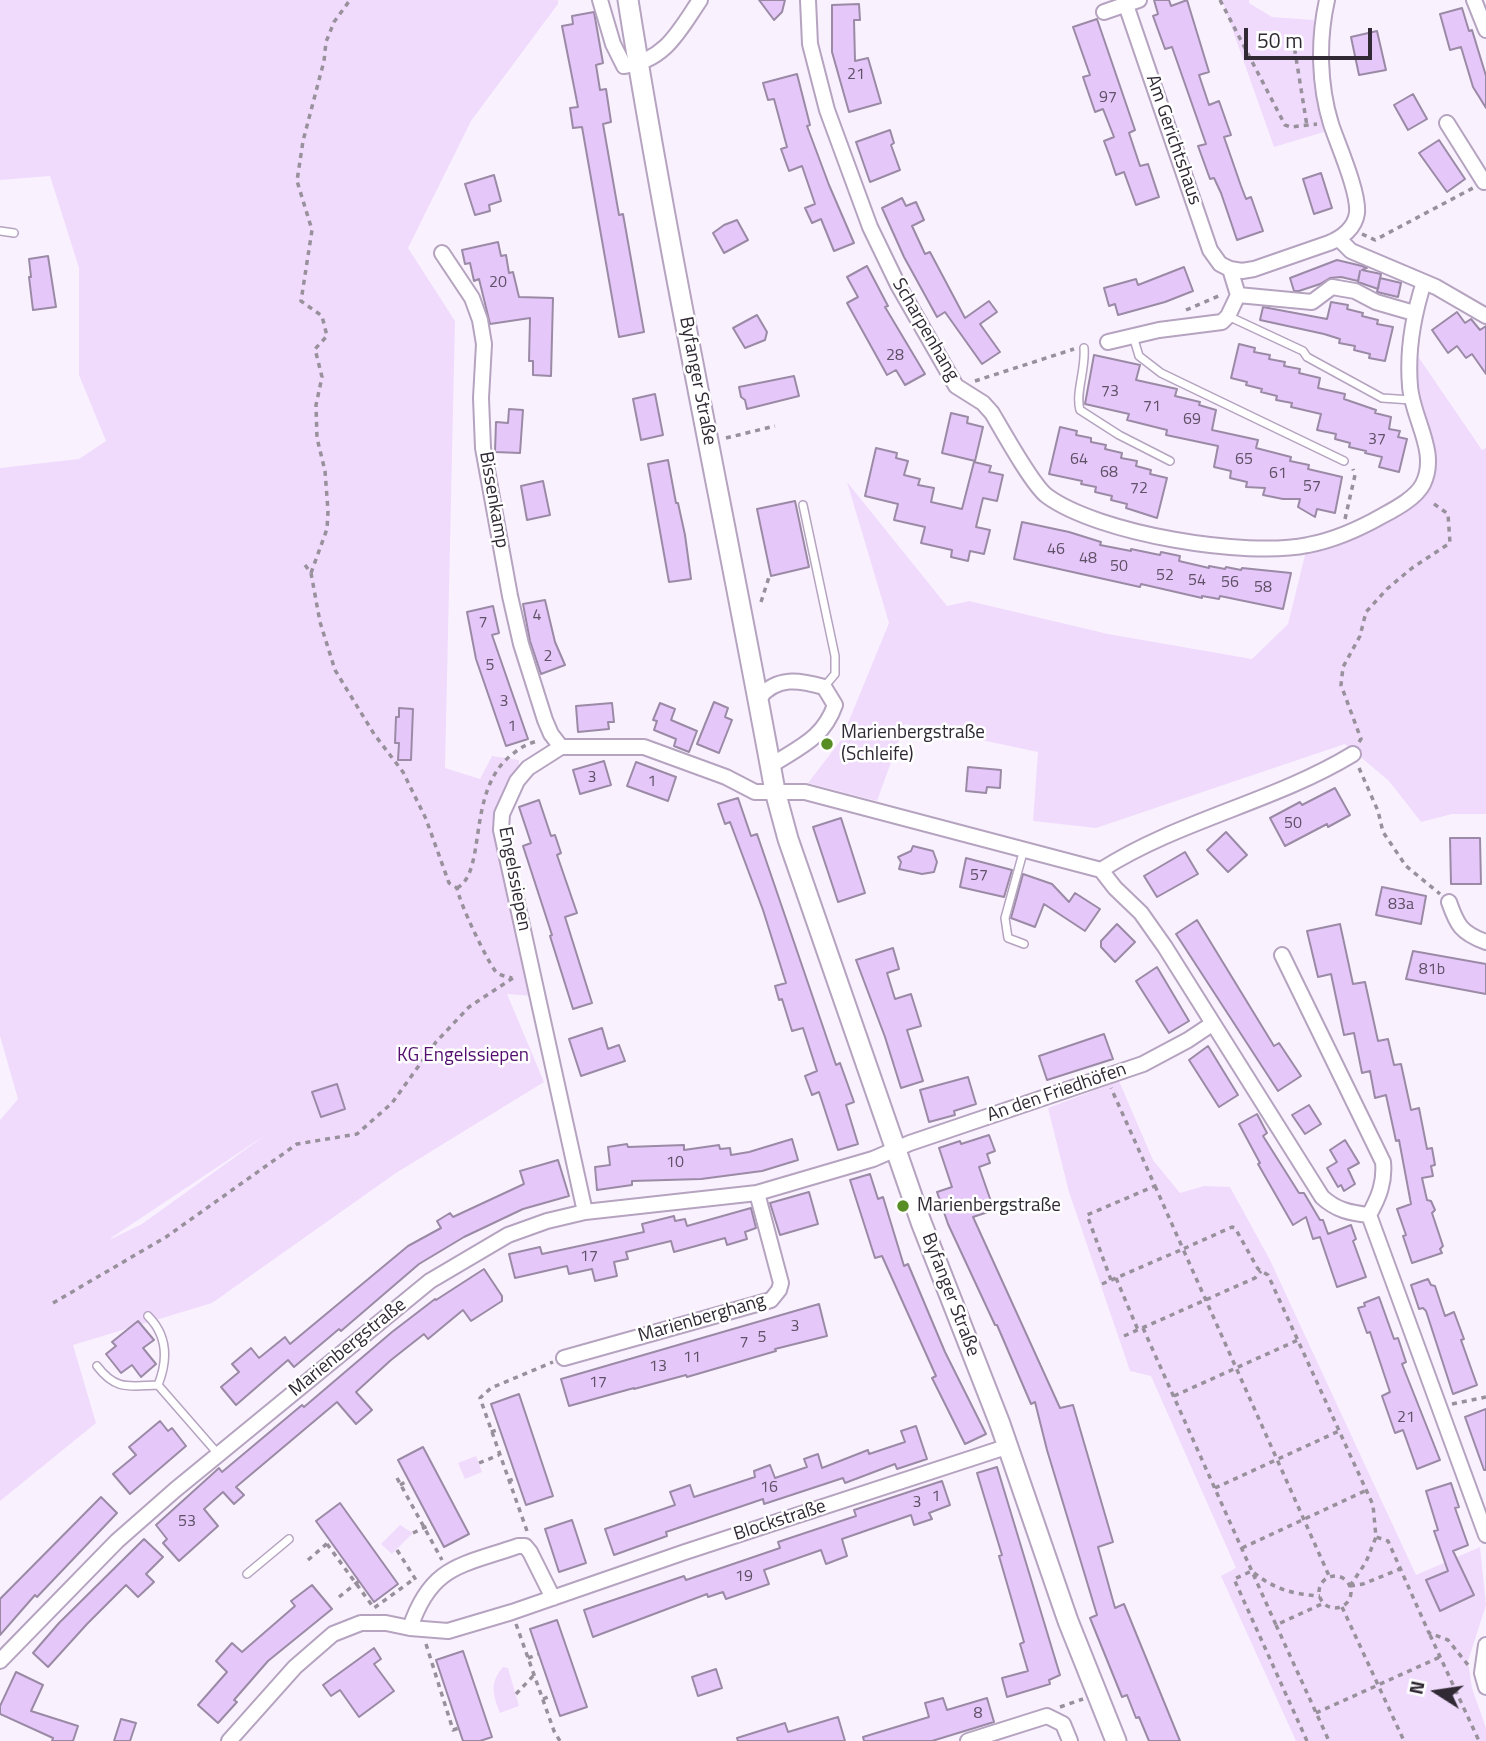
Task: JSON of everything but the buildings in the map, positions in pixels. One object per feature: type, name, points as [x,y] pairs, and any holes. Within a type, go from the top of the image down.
[{"type":"street","points":[[600,0],[613,44],[624,66],[638,64],[665,50],[700,0]]},
{"type":"street","name":"Byfanger Straße","points":[[628,0],[677,280],[770,766],[788,839],[895,1150],[1009,1446],[1068,1621],[1116,1741]]},
{"type":"street","name":"Scharpenhang","points":[[808,0],[812,54],[827,110],[870,227],[956,386],[983,402],[992,412],[1045,495],[1074,512],[1105,524],[1187,542],[1267,549],[1308,545],[1342,536]]},
{"type":"street","points":[[1230,269],[1254,269],[1339,239],[1350,229],[1357,213],[1355,196],[1330,121],[1322,74],[1322,28],[1327,0]]},
{"type":"street","points":[[1474,0],[1486,30]]},
{"type":"street","name":"Am Gerichtshaus","points":[[1104,12],[1133,2],[1210,250],[1220,264],[1230,269],[1236,291]]},
{"type":"street","points":[[1447,124],[1485,181]]},
{"type":"street","points":[[1339,239],[1350,251],[1424,282],[1486,316]]},
{"type":"street","name":"Bissenkamp","points":[[442,253],[472,298],[480,320],[484,344],[481,398],[484,448],[510,596],[521,644],[545,720],[561,747]]},
{"type":"street","points":[[1342,536],[1363,527],[1410,498],[1422,486],[1428,470],[1428,455],[1411,400],[1409,351],[1414,313],[1424,282]]},
{"type":"street","points":[[1108,342],[1159,330],[1222,322],[1228,316],[1236,291],[1312,302],[1332,287],[1355,291],[1376,302],[1414,313]]},
{"type":"street","points":[[759,698],[774,684],[790,680],[824,687],[835,705],[829,722],[813,739],[770,766]]},
{"type":"street","points":[[561,747],[644,747],[726,777],[755,792],[805,792],[1101,870],[1141,913],[1165,947],[1322,1197],[1331,1206],[1369,1215]]},
{"type":"street","name":"Engelssiepen","points":[[561,747],[528,768],[517,781],[502,814],[501,830],[585,1212]]},
{"type":"street","points":[[1101,870],[1133,850],[1298,781],[1353,754]]},
{"type":"street","points":[[1449,902],[1457,924],[1475,938],[1486,942]]},
{"type":"street","points":[[1282,955],[1383,1162],[1384,1178],[1380,1194],[1369,1215],[1486,1535]]},
{"type":"street","name":"An den Friedhöfen","points":[[895,1150],[1143,1064],[1212,1024]]},
{"type":"street","name":"Marienbergstraße","points":[[0,1661],[117,1541],[175,1490],[430,1281],[508,1235],[547,1221],[585,1212],[757,1193],[895,1150]]},
{"type":"street","name":"Marienberghang","points":[[564,1358],[771,1300],[781,1283],[757,1193]]},
{"type":"street","name":"Blockstraße","points":[[229,1741],[295,1667],[333,1634],[361,1623],[386,1623],[416,1629],[449,1631],[1009,1446]]},
{"type":"street","points":[[416,1629],[416,1609],[431,1585],[448,1571],[518,1546],[525,1546],[553,1598]]},
{"type":"street","points":[[1484,1680],[1486,1645]]},
{"type":"street","points":[[968,1741],[1047,1716],[1063,1724],[1070,1741]]},
{"type":"lane","points":[[0,231],[14,233]]},
{"type":"lane","points":[[1228,316],[1303,351],[1307,357],[1382,398],[1411,400]]},
{"type":"lane","points":[[1132,336],[1139,356],[1161,373],[1344,461]]},
{"type":"lane","points":[[1084,348],[1085,363],[1077,401],[1080,410],[1119,435],[1170,461]]},
{"type":"lane","points":[[803,505],[835,656],[835,674],[824,687]]},
{"type":"lane","points":[[1024,849],[1005,918],[1008,938],[1024,944]]},
{"type":"lane","points":[[148,1317],[162,1336],[166,1353],[158,1385]]},
{"type":"lane","points":[[97,1366],[107,1380],[122,1386],[158,1385]]},
{"type":"lane","points":[[158,1385],[219,1456]]},
{"type":"lane","points":[[247,1574],[289,1539]]},
{"type":"path","points":[[311,573],[327,529],[325,471],[317,438],[316,405],[322,377],[315,349],[327,336],[322,316],[301,300],[312,230],[298,181],[303,141],[322,70],[326,42],[334,22],[350,0]]},
{"type":"path","points":[[1220,0],[1284,125],[1307,126],[1330,121]]},
{"type":"path","points":[[1293,39],[1307,126]]},
{"type":"path","points":[[1350,229],[1375,240],[1485,181]]},
{"type":"path","points":[[1182,312],[1236,291]]},
{"type":"path","points":[[956,386],[1084,348]]},
{"type":"path","points":[[746,433],[775,426]]},
{"type":"path","points":[[1342,536],[1355,475],[1351,466],[1344,461]]},
{"type":"path","points":[[1410,498],[1430,501],[1448,514],[1450,543],[1412,568],[1387,589],[1366,612],[1360,636],[1343,667],[1341,685],[1360,739],[1353,754],[1378,811],[1383,832],[1406,866],[1449,902]]},
{"type":"path","points":[[53,1303],[166,1237],[297,1144],[357,1134],[392,1103],[436,1042],[469,1007],[513,978],[497,973],[488,958],[457,888],[449,883],[403,772],[374,734],[335,670],[320,622],[311,573],[305,565]]},
{"type":"path","points":[[761,601],[769,577]]},
{"type":"path","points":[[1106,1077],[1330,1578]]},
{"type":"path","points":[[1155,1186],[1087,1215],[1114,1279],[1174,1396],[1329,1741]]},
{"type":"path","points":[[1102,1284],[1235,1228],[1261,1271],[1268,1275],[1367,1490],[1376,1516],[1376,1537],[1366,1562],[1350,1586],[1349,1600],[1342,1607],[1332,1608],[1324,1603],[1320,1596],[1321,1587],[1330,1578],[1344,1579],[1350,1586]]},
{"type":"path","points":[[1124,1336],[1255,1278],[1261,1271]]},
{"type":"path","points":[[1174,1396],[1298,1340]]},
{"type":"path","points":[[525,1546],[528,1535],[480,1398],[491,1388],[523,1372],[564,1358]]},
{"type":"path","points":[[1439,1406],[1486,1396]]},
{"type":"path","points":[[491,1432],[500,1429]]},
{"type":"path","points":[[1215,1488],[1339,1431]]},
{"type":"path","points":[[479,1463],[499,1455]]},
{"type":"path","points":[[397,1478],[448,1571]]},
{"type":"path","points":[[509,1481],[517,1478]]},
{"type":"path","points":[[400,1485],[409,1480]]},
{"type":"path","points":[[1241,1549],[1367,1490]]},
{"type":"path","points":[[413,1533],[432,1524]]},
{"type":"path","points":[[1376,1537],[1388,1541],[1479,1741]]},
{"type":"path","points":[[307,1560],[328,1542],[374,1608],[414,1578]]},
{"type":"path","points":[[397,1549],[414,1578],[427,1592]]},
{"type":"path","points":[[1350,1586],[1363,1584],[1400,1569]]},
{"type":"path","points":[[1252,1571],[1267,1584],[1289,1593],[1320,1596]]},
{"type":"path","points":[[1252,1571],[1234,1579],[1307,1741]]},
{"type":"path","points":[[339,1597],[357,1582]]},
{"type":"path","points":[[1276,1625],[1324,1603]]},
{"type":"path","points":[[1342,1607],[1404,1741]]},
{"type":"path","points":[[512,1612],[542,1699],[560,1741]]},
{"type":"path","points":[[416,1629],[441,1685],[453,1730],[459,1728]]},
{"type":"path","points":[[1429,1633],[1448,1640],[1484,1680]]},
{"type":"path","points":[[528,1658],[539,1654]]},
{"type":"path","points":[[1316,1713],[1440,1657]]},
{"type":"path","points":[[516,1694],[534,1675]]},
{"type":"path","points":[[542,1699],[553,1695]]},
{"type":"green space","name":"KG Engelssiepen","points":[[0,0],[558,0],[558,4],[471,121],[408,248],[455,321],[445,768],[480,779],[492,756],[519,760],[518,774],[498,836],[532,996],[507,994],[544,1082],[396,1173],[212,1303],[73,1345],[96,1423],[0,1501],[0,1120],[18,1099],[0,1036],[0,468],[79,459],[106,441],[79,375],[79,268],[50,176],[0,180]],"holes":[[[267,1134],[142,1224],[111,1239]]]},
{"type":"green space","points":[[1222,0],[1249,0],[1249,3],[1272,17],[1314,20],[1315,76],[1324,132],[1274,147]]},
{"type":"green space","points":[[1415,352],[1482,450],[1486,448],[1486,814],[1452,814],[1421,822],[1389,781],[1345,744],[1096,828],[1033,821],[1038,752],[905,724],[877,801],[808,783],[841,740],[889,623],[847,482],[947,606],[969,601],[1108,634],[1252,659],[1288,624],[1306,551],[1378,527],[1398,514],[1426,489]]},
{"type":"green space","points":[[1119,1081],[1153,1160],[1180,1193],[1204,1186],[1230,1187],[1270,1260],[1416,1575],[1480,1547],[1486,1605],[1468,1661],[1472,1688],[1486,1728],[1486,1741],[1296,1741],[1221,1576],[1236,1568],[1151,1376],[1130,1371],[1069,1192],[1048,1108]]},
{"type":"green space","points":[[476,1456],[482,1472],[465,1479],[458,1463]]},
{"type":"green space","points":[[400,1525],[413,1533],[392,1554],[381,1544]]},
{"type":"green space","points":[[503,1667],[508,1668],[519,1706],[500,1713],[494,1684]]},
{"type":"place","name":"Marienbergstraße (Schleife)","points":[[827,744]]},
{"type":"place","name":"Marienbergstraße","points":[[903,1206]]}]
